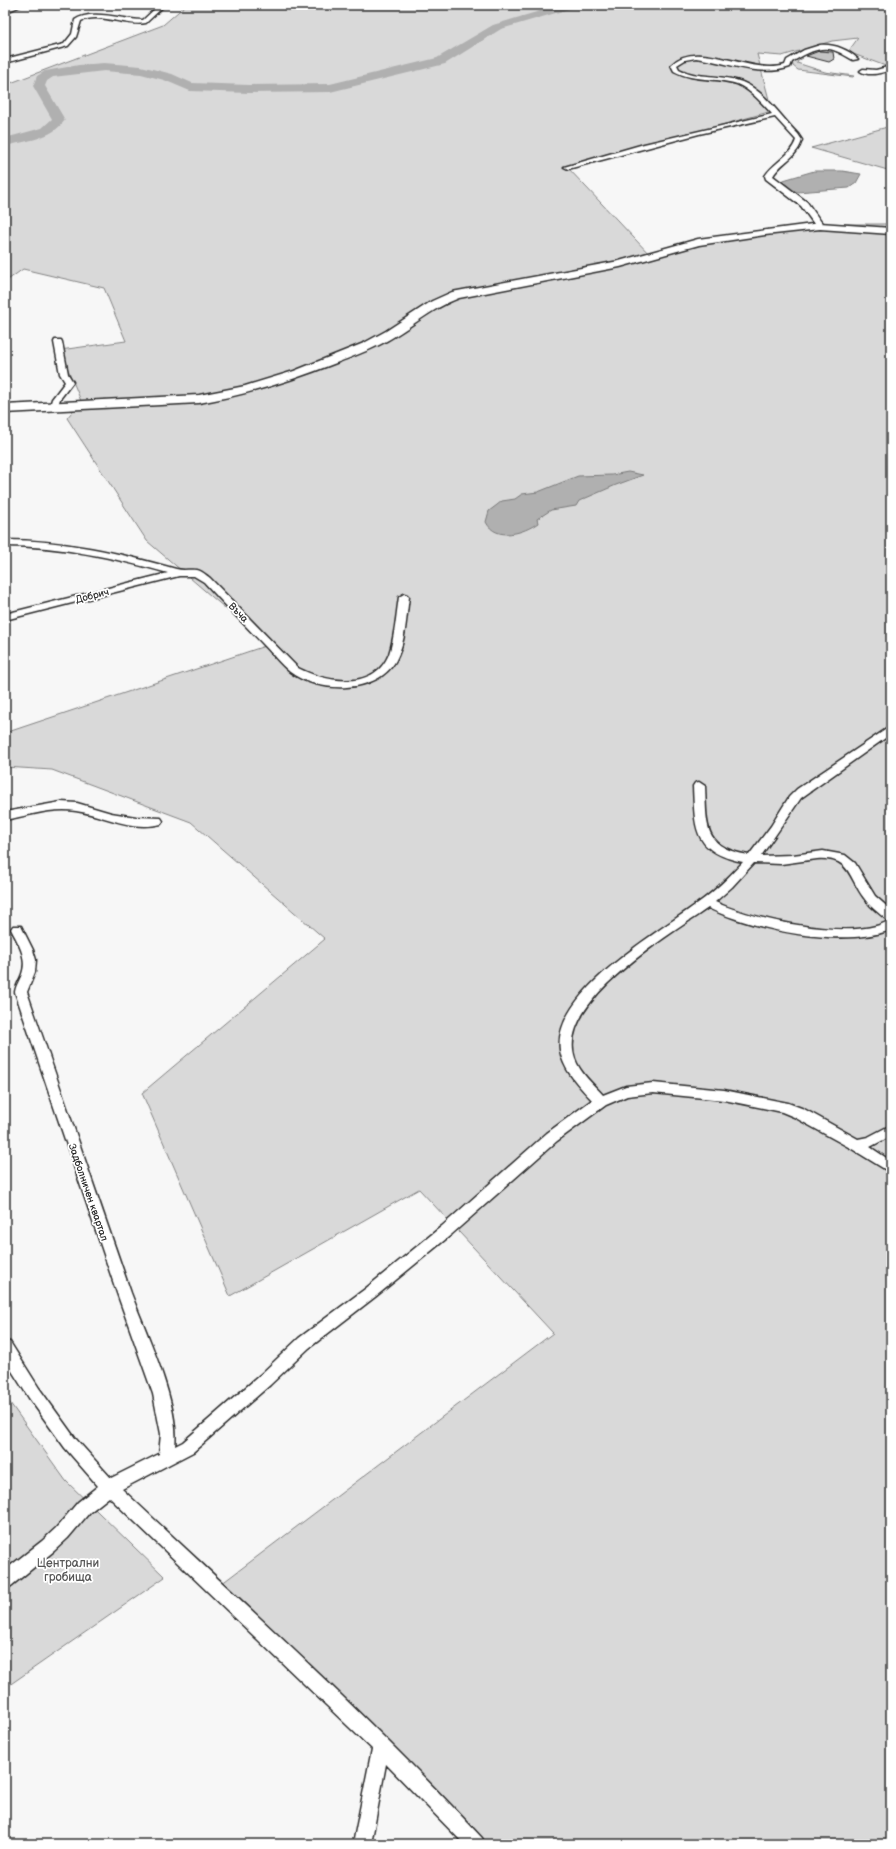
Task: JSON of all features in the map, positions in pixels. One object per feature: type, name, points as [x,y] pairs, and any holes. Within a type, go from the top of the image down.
[{"type":"street","points":[[5,11],[20,5]]},
{"type":"street","points":[[5,61],[70,43],[77,30],[78,20],[81,18],[144,22],[148,20],[162,5]]},
{"type":"street","points":[[820,226],[804,204],[770,179],[770,172],[795,151],[799,140],[754,91],[746,86],[721,78],[687,75],[676,70],[674,65],[683,59],[698,57],[715,58],[745,66],[781,69],[788,66],[789,61],[793,58],[813,49],[823,47],[837,48],[855,59]]},
{"type":"street","points":[[863,71],[876,72],[891,68]]},
{"type":"street","points":[[568,168],[697,132],[776,115]]},
{"type":"street","points":[[5,409],[200,399],[251,390],[365,347],[392,333],[434,304],[456,295],[620,264],[698,242],[765,232],[820,226],[891,231]]},
{"type":"street","points":[[54,406],[56,399],[69,382],[64,374],[58,342]]},
{"type":"street","name":"Въча","points":[[5,543],[52,544],[80,548],[111,554],[180,573],[196,573],[208,580],[294,670],[311,678],[333,683],[361,682],[373,677],[385,669],[394,650],[404,597]]},
{"type":"street","name":"Добрич","points":[[5,617],[180,573]]},
{"type":"street","points":[[601,1101],[578,1077],[569,1063],[566,1047],[570,1027],[580,1007],[596,987],[620,966],[708,902],[729,883],[772,833],[785,811],[798,795],[891,729]]},
{"type":"street","points":[[700,786],[701,828],[706,839],[722,852],[751,858],[775,860],[823,855],[841,858],[852,866],[864,890],[871,900],[891,917]]},
{"type":"street","points":[[5,816],[61,806],[77,807],[110,817],[136,821],[157,821]]},
{"type":"street","points":[[708,902],[728,912],[766,922],[836,934],[862,932],[891,925]]},
{"type":"street","name":"Задболничен квартал","points":[[17,930],[31,958],[29,972],[22,984],[21,992],[124,1293],[162,1394],[169,1434],[166,1458]]},
{"type":"street","points":[[5,1580],[52,1542],[84,1507],[109,1486],[188,1447],[265,1380],[304,1343],[370,1293],[447,1230],[552,1137],[601,1101],[626,1091],[653,1088],[724,1095],[783,1107],[799,1113],[857,1144],[891,1168]]},
{"type":"street","points":[[857,1144],[872,1141],[891,1130]]},
{"type":"street","points":[[5,1347],[34,1393],[70,1443],[109,1486],[381,1746],[437,1802],[476,1844]]},
{"type":"street","points":[[362,1844],[381,1746]]},
{"type":"green space","points":[[186,5],[891,5],[891,68],[848,52],[858,38],[832,41],[782,56],[757,54],[772,111],[568,168],[651,256],[698,242],[819,224],[891,224],[891,1844],[475,1844],[221,1584],[553,1333],[419,1189],[230,1296],[142,1093],[325,939],[191,822],[52,770],[5,767],[5,733],[268,645],[147,541],[67,418],[81,401],[60,350],[126,341],[104,288],[23,269],[5,282],[5,94],[8,84],[163,25]]},
{"type":"green space","points":[[800,57],[803,58],[797,63],[825,72],[854,76],[798,70],[793,66],[792,61]]},
{"type":"green space","points":[[891,126],[891,171],[811,148]]},
{"type":"green space","name":"Централни гробища","points":[[5,1396],[66,1481],[165,1577],[5,1688]]},
{"type":"shaded area","points":[[814,171],[842,171],[861,174],[856,183],[849,188],[797,192],[782,188],[779,184],[780,181]]},
{"type":"shaded area","points":[[628,472],[643,475],[579,501],[576,506],[551,510],[537,519],[538,523],[525,530],[510,534],[503,534],[496,532],[486,522],[489,511],[502,501],[515,499],[522,494],[538,492],[578,476],[612,475]]},
{"type":"building","points":[[819,51],[833,52],[834,59],[829,62],[806,56]]},
{"type":"waterway","points":[[5,142],[47,131],[59,120],[39,86],[41,79],[49,74],[104,67],[141,70],[168,77],[190,87],[249,89],[330,88],[441,61],[497,27],[572,5]]}]
